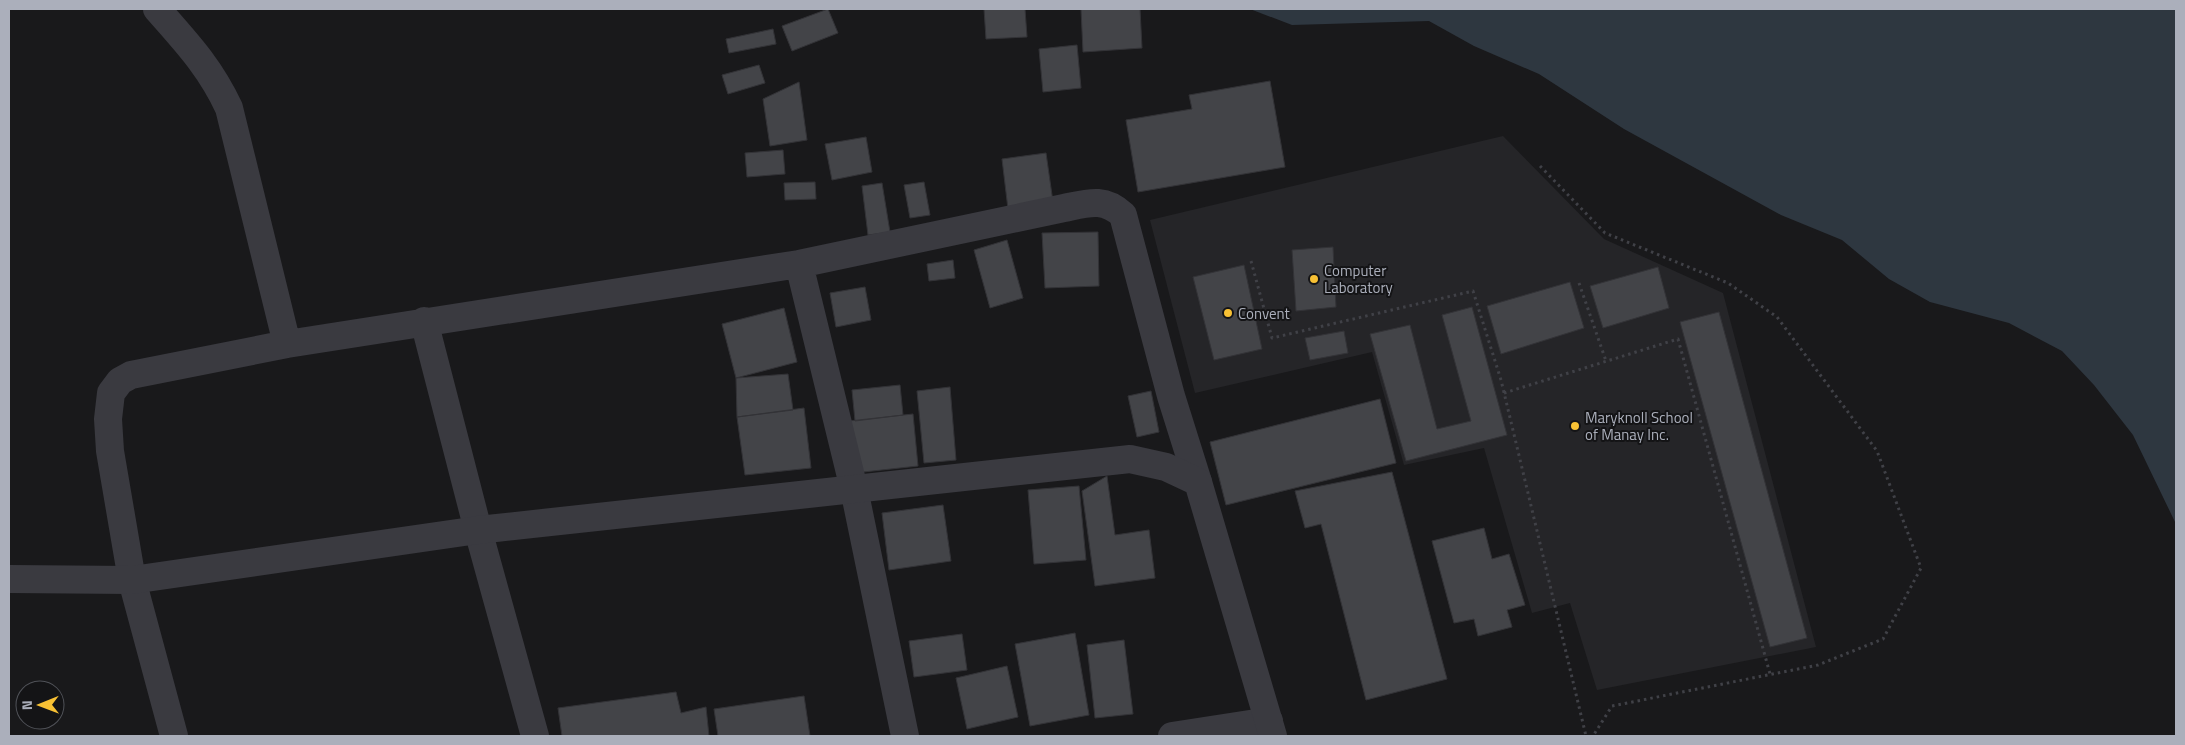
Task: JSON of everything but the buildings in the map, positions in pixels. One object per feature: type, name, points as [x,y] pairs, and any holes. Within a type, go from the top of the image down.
[{"type":"street","points":[[158,9],[203,61],[218,85],[228,108],[287,344]]},
{"type":"street","points":[[174,736],[132,580],[110,451],[109,401],[114,387],[120,380],[131,375],[287,344],[424,321],[800,264],[1091,203],[1114,206],[1124,215],[1171,396],[1271,729],[1172,736]]},
{"type":"street","points":[[800,264],[854,489],[905,736]]},
{"type":"street","points":[[424,321],[478,530],[535,736]]},
{"type":"street","points":[[9,579],[132,580],[478,530],[1121,459],[1130,459],[1166,467],[1198,482]]},
{"type":"path","points":[[1540,166],[1605,233],[1728,282],[1777,317],[1877,451],[1921,568],[1883,639],[1818,665],[1612,706],[1593,736]]},
{"type":"path","points":[[1251,261],[1272,338],[1473,291],[1504,393],[1586,736]]},
{"type":"path","points":[[1580,283],[1606,360]]},
{"type":"path","points":[[1504,393],[1678,338],[1770,674]]},
{"type":"shaded area","points":[[1250,9],[2176,9],[2176,524],[2133,435],[2094,385],[2062,351],[2009,323],[1930,302],[1889,279],[1842,240],[1781,215],[1624,129],[1539,74],[1474,46],[1429,21],[1292,25]]},
{"type":"shaded area","name":"Maryknoll School of Manay Inc.","points":[[1503,136],[1604,239],[1723,293],[1816,647],[1597,690],[1570,603],[1532,613],[1484,448],[1404,465],[1372,352],[1195,393],[1150,220]]},
{"type":"place","name":"Computer Laboratory","points":[[1314,279]]},
{"type":"place","name":"Convent","points":[[1228,313]]},
{"type":"place","name":"Maryknoll School of Manay Inc.","points":[[1575,426]]}]
